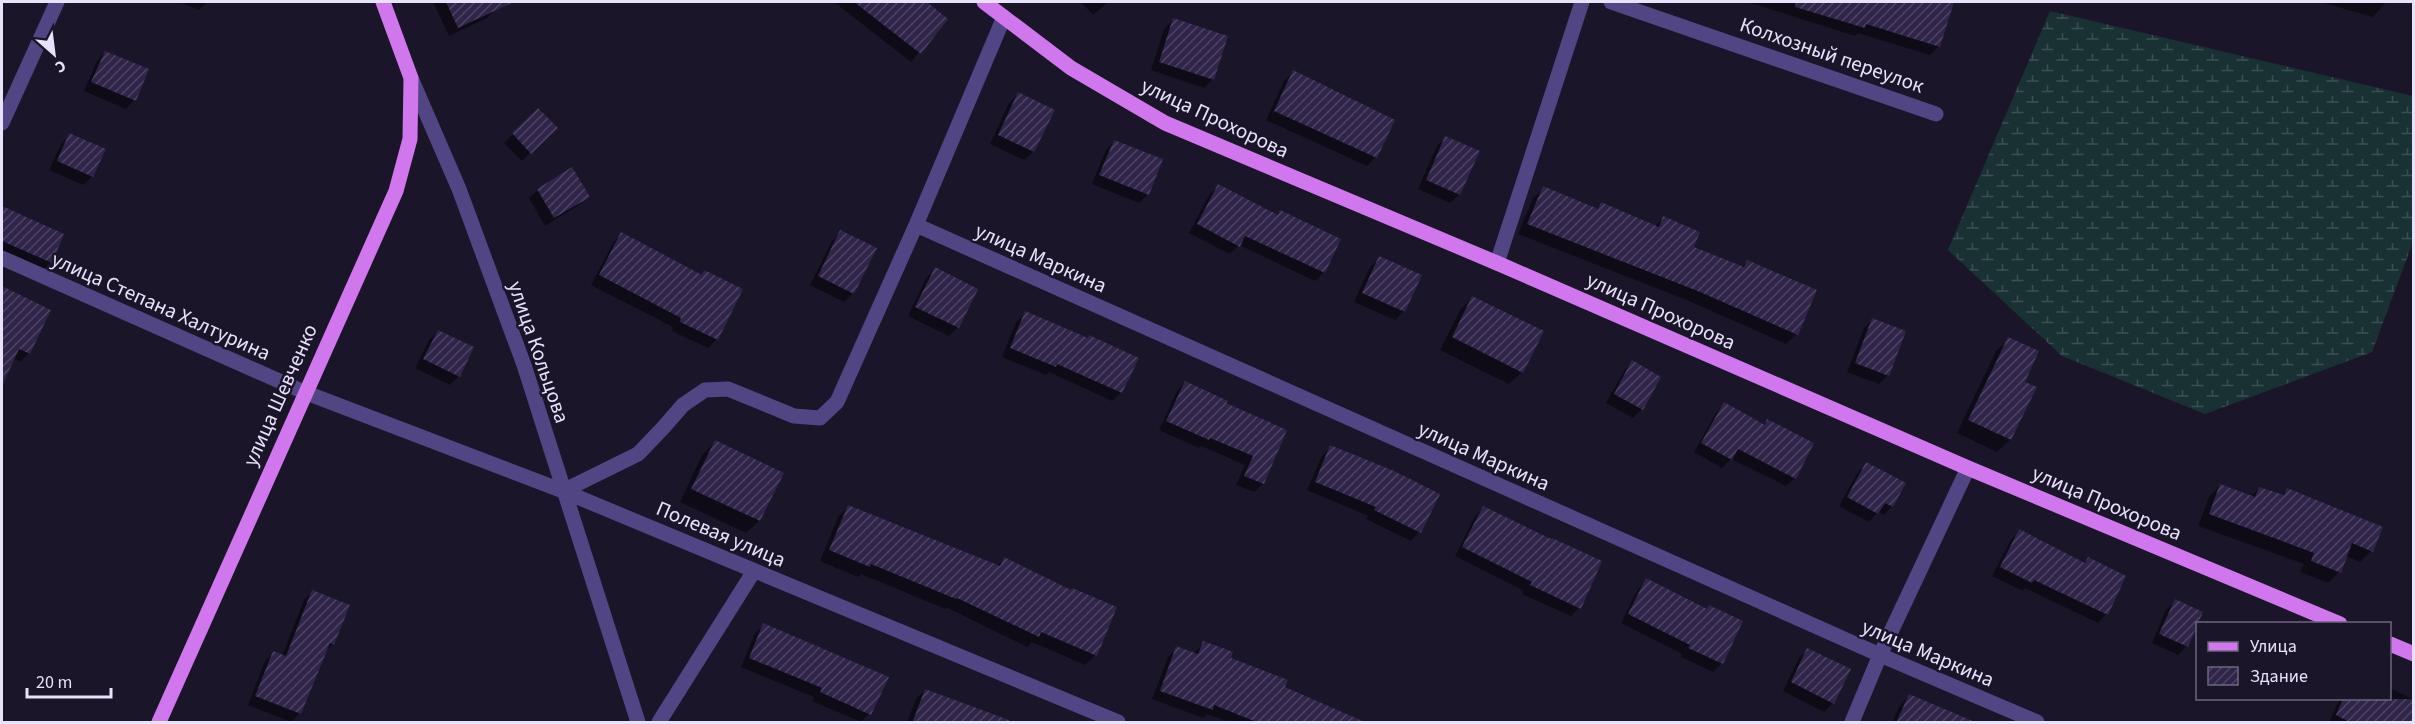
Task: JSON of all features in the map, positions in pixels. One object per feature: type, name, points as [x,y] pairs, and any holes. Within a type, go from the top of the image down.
[{"type":"main road","name":"улица Кольцова","points":[[383,2],[411,78]]},
{"type":"main road","name":"улица Прохорова","points":[[984,2],[1071,68],[1165,123],[1497,262],[1968,468],[2335,622]]},
{"type":"main road","name":"улица Шевченко","points":[[159,723],[304,393],[396,191],[410,140],[411,78]]},
{"type":"main road","points":[[2391,644],[2414,654]]},
{"type":"street","points":[[2,123],[57,2]]},
{"type":"street","points":[[1497,262],[1582,2]]},
{"type":"street","name":"Колхозный переулок","points":[[1611,2],[1936,114]]},
{"type":"street","points":[[563,491],[638,454],[682,405],[705,390],[728,389],[794,417],[820,418],[837,402],[916,225],[1004,17]]},
{"type":"street","name":"улица Кольцова","points":[[411,78],[459,189],[524,365],[638,723]]},
{"type":"street","name":"улица Маркина","points":[[916,225],[2037,723]]},
{"type":"street","name":"улица Степана Халтурина","points":[[2,258],[304,393]]},
{"type":"street","name":"Полевая улица","points":[[304,393],[563,491],[1118,723]]},
{"type":"street","points":[[1852,723],[1880,655],[1968,468]]},
{"type":"street","points":[[659,723],[754,571]]},
{"type":"green space","points":[[2050,11],[2413,96],[2413,242],[2372,352],[2205,414],[2062,356],[1948,250]]},
{"type":"building","points":[[446,2],[514,2],[458,28]]},
{"type":"building","points":[[854,2],[927,2],[948,19],[921,54]]},
{"type":"building","points":[[1796,2],[1954,2],[1940,47],[1866,24],[1865,28],[1795,7]]},
{"type":"building","points":[[1173,18],[1228,36],[1214,80],[1159,62]]},
{"type":"building","points":[[105,51],[149,69],[136,101],[91,82]]},
{"type":"building","points":[[1293,70],[1395,120],[1377,158],[1274,111]]},
{"type":"building","points":[[1018,92],[1055,110],[1034,152],[998,135]]},
{"type":"building","points":[[538,108],[558,128],[531,154],[512,133]]},
{"type":"building","points":[[69,133],[106,149],[93,177],[57,161]]},
{"type":"building","points":[[1445,136],[1480,151],[1460,195],[1426,180]]},
{"type":"building","points":[[1114,140],[1163,159],[1149,195],[1099,175]]},
{"type":"building","points":[[572,167],[590,197],[554,218],[537,189]]},
{"type":"building","points":[[1218,184],[1278,215],[1280,210],[1341,239],[1325,273],[1245,236],[1240,247],[1197,224]]},
{"type":"building","points":[[1543,186],[1598,209],[1601,202],[1659,227],[1663,216],[1700,232],[1694,247],[1744,267],[1747,260],[1817,290],[1798,335],[1700,292],[1527,224]]},
{"type":"building","points":[[2,206],[64,234],[52,263],[2,241]]},
{"type":"building","points":[[840,230],[877,248],[854,294],[818,276]]},
{"type":"building","points":[[621,232],[702,275],[704,270],[743,289],[718,340],[680,322],[681,318],[599,275]]},
{"type":"building","points":[[1379,256],[1422,275],[1405,312],[1362,293]]},
{"type":"building","points":[[935,267],[978,289],[959,328],[915,307]]},
{"type":"building","points":[[2,286],[51,310],[30,354],[19,349],[2,386]]},
{"type":"building","points":[[1472,296],[1544,331],[1523,373],[1452,337]]},
{"type":"building","points":[[1025,311],[1088,338],[1089,335],[1139,358],[1122,393],[1057,364],[1056,367],[1010,348]]},
{"type":"building","points":[[1872,318],[1906,331],[1889,376],[1855,363]]},
{"type":"building","points":[[438,330],[474,347],[460,377],[423,359]]},
{"type":"building","points":[[2008,337],[2039,351],[2025,382],[2037,387],[2011,440],[1968,420]]},
{"type":"building","points":[[1632,360],[1661,377],[1643,410],[1614,394]]},
{"type":"building","points":[[1185,381],[1228,401],[1226,403],[1287,430],[1264,484],[1244,476],[1253,456],[1166,421]]},
{"type":"building","points":[[1724,402],[1765,425],[1767,419],[1814,443],[1796,479],[1738,449],[1732,460],[1701,443]]},
{"type":"building","points":[[715,440],[784,473],[760,521],[691,489]]},
{"type":"building","points":[[1330,445],[1394,471],[1440,494],[1421,533],[1374,510],[1376,507],[1315,482]]},
{"type":"building","points":[[1866,462],[1906,483],[1893,507],[1885,503],[1878,514],[1847,497]]},
{"type":"building","points":[[2220,484],[2255,497],[2259,487],[2284,495],[2287,488],[2383,527],[2373,552],[2352,543],[2341,573],[2311,561],[2314,553],[2209,514]]},
{"type":"building","points":[[848,505],[1000,566],[1004,557],[1071,590],[1072,588],[1117,607],[1097,656],[1041,632],[1039,637],[957,598],[829,550]]},
{"type":"building","points":[[1483,506],[1602,561],[1581,609],[1530,585],[1532,582],[1462,547]]},
{"type":"building","points":[[2019,529],[2085,563],[2088,557],[2126,576],[2108,615],[2034,580],[2032,583],[2000,567]]},
{"type":"building","points":[[1646,578],[1707,609],[1709,605],[1743,621],[1723,664],[1688,648],[1690,645],[1628,614]]},
{"type":"building","points":[[312,590],[350,605],[334,645],[330,643],[301,714],[255,696],[273,651],[286,656]]},
{"type":"building","points":[[2175,599],[2203,612],[2199,622],[2196,622],[2196,628],[2188,647],[2159,634]]},
{"type":"building","points":[[763,623],[889,677],[871,715],[820,692],[822,688],[749,658]]},
{"type":"building","points":[[1203,641],[1233,652],[1231,658],[1288,680],[1285,687],[1367,723],[1259,723],[1214,705],[1213,710],[1160,691],[1176,646],[1198,654]]},
{"type":"building","points":[[1807,648],[1851,669],[1834,704],[1791,682]]},
{"type":"building","points":[[925,689],[1009,720],[1009,723],[912,723]]},
{"type":"building","points":[[1909,694],[1975,722],[1975,723],[1896,723]]},
{"type":"building","points":[[2414,699],[2414,723],[2351,723],[2336,715],[2343,700]]}]
